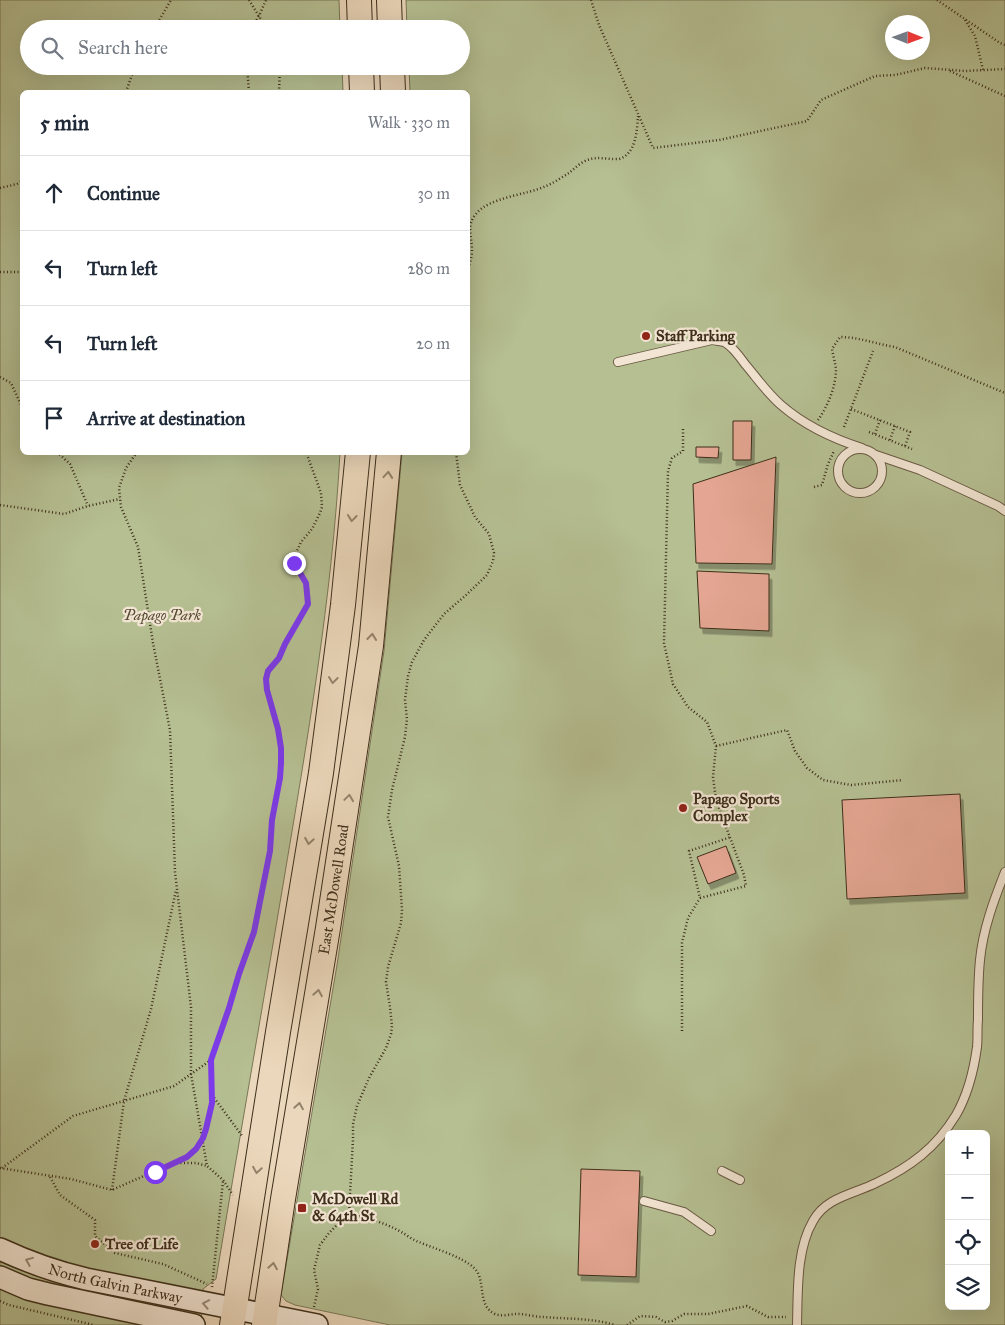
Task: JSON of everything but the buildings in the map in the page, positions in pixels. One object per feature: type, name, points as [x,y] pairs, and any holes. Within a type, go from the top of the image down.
[{"type":"main road","points":[[358,0],[359,20]]},
{"type":"main road","points":[[389,0],[390,20]]},
{"type":"main road","points":[[361,75],[362,90]]},
{"type":"main road","points":[[392,75],[393,90]]},
{"type":"main road","points":[[233,1317],[321,773],[343,605],[358,455]]},
{"type":"main road","name":"East McDowell Road","points":[[265,1320],[371,646],[390,455]]},
{"type":"main road","name":"North Galvin Parkway","points":[[0,1249],[34,1264],[59,1272],[233,1317],[265,1320],[316,1316]]},
{"type":"main road","name":"North Galvin Parkway","points":[[0,1278],[28,1289],[194,1325]]},
{"type":"lane","points":[[618,362],[712,340],[724,343],[736,352],[781,406],[813,426],[846,443],[870,450],[876,455],[880,461],[882,476],[874,489],[860,494],[846,489],[838,477],[837,469],[839,462],[848,451],[862,448]]},
{"type":"lane","points":[[876,455],[920,470],[1005,511]]},
{"type":"lane","points":[[797,1325],[801,1254],[812,1221],[818,1213],[838,1198],[874,1184],[906,1167],[931,1147],[956,1114],[968,1087],[977,1046],[978,982],[985,930],[1005,872]]},
{"type":"lane","points":[[722,1171],[740,1180]]},
{"type":"lane","points":[[644,1201],[684,1212],[712,1231]]},
{"type":"path","points":[[159,20],[171,0]]},
{"type":"path","points":[[249,0],[261,20]]},
{"type":"path","points":[[257,20],[266,0]]},
{"type":"path","points":[[591,0],[599,24],[653,148],[719,140],[807,121],[821,100],[875,76],[895,75],[925,68],[966,71],[1005,69]]},
{"type":"path","points":[[937,0],[1005,45]]},
{"type":"path","points":[[964,19],[975,36],[983,70]]},
{"type":"path","points":[[946,70],[1005,96]]},
{"type":"path","points":[[127,90],[132,75]]},
{"type":"path","points":[[248,75],[249,90]]},
{"type":"path","points":[[279,90],[280,75]]},
{"type":"path","points":[[470,263],[472,251],[471,223],[476,213],[489,204],[546,186],[584,161],[596,158],[618,159],[629,152],[636,135],[638,115]]},
{"type":"path","points":[[0,188],[20,182]]},
{"type":"path","points":[[0,272],[20,272]]},
{"type":"path","points":[[813,426],[824,412],[834,386],[836,368],[832,349],[840,337],[854,337],[895,347],[1005,393]]},
{"type":"path","points":[[844,427],[873,351]]},
{"type":"path","points":[[0,377],[10,383],[20,403]]},
{"type":"path","points":[[851,408],[910,432],[905,446]]},
{"type":"path","points":[[875,434],[880,420]]},
{"type":"path","points":[[890,440],[895,426]]},
{"type":"path","points":[[683,429],[683,451],[672,458],[668,471],[664,643],[673,684],[688,707],[707,722],[716,746],[713,778],[716,800],[744,875],[746,886],[700,898]]},
{"type":"path","points":[[869,432],[912,449]]},
{"type":"path","points":[[814,487],[822,485],[834,451]]},
{"type":"path","points":[[60,455],[70,464],[88,506]]},
{"type":"path","points":[[135,455],[126,468],[119,488],[120,499],[121,507],[138,547],[152,643],[170,730],[177,886],[191,1007],[191,1074],[207,1166]]},
{"type":"path","points":[[1,1169],[71,1179],[112,1190],[187,1157],[196,1149],[203,1138],[212,1103],[211,1060],[254,932],[270,851],[272,820],[280,778],[281,748],[266,679],[268,671],[279,658],[308,604],[306,583],[294,563],[295,555],[301,542],[312,529],[322,507],[321,493],[307,455]]},
{"type":"path","points":[[316,1316],[318,1289],[314,1270],[320,1245],[349,1213],[354,1118],[368,1078],[386,1048],[391,1034],[392,1026],[386,982],[391,953],[401,923],[402,910],[399,866],[388,817],[392,790],[405,737],[407,719],[405,700],[408,676],[412,662],[424,640],[444,614],[487,575],[493,561],[494,553],[489,534],[475,516],[460,485],[456,455]]},
{"type":"path","points":[[0,505],[64,514],[88,506],[120,499]]},
{"type":"path","points":[[716,746],[787,730],[795,751],[807,768],[822,780],[851,785],[903,780]]},
{"type":"path","points":[[682,1031],[682,943],[688,918],[700,898],[689,851],[731,838]]},
{"type":"path","points":[[112,1190],[124,1101],[151,1009],[177,886]]},
{"type":"path","points":[[1,1169],[73,1116],[174,1086],[211,1060]]},
{"type":"path","points":[[211,1094],[243,1138]]},
{"type":"path","points":[[173,1164],[185,1162],[207,1166],[223,1180],[233,1195]]},
{"type":"path","points":[[50,1176],[60,1195],[95,1220],[95,1236],[115,1253],[163,1264],[213,1287],[223,1180]]},
{"type":"path","points":[[349,1213],[373,1219],[402,1232],[416,1241],[455,1256],[473,1267],[479,1274],[486,1307],[499,1316],[519,1314],[532,1317],[603,1321],[615,1325]]},
{"type":"path","points":[[0,1301],[9,1305],[94,1325]]},
{"type":"path","points":[[627,1325],[640,1316],[656,1317],[665,1322],[672,1321],[684,1314],[708,1314],[747,1306],[768,1317],[786,1317]]},
{"type":"green space","name":"Papago Park","points":[[0,0],[339,0],[340,20],[20,20],[20,75],[342,75],[343,90],[20,90],[20,455],[340,455],[325,616],[301,778],[216,1279],[203,1289],[201,1325],[0,1325]]},
{"type":"green space","name":"Papago Sports Complex","points":[[406,0],[1005,0],[1005,1325],[390,1325],[295,1305],[286,1301],[281,1295],[337,965],[384,651],[402,455],[470,455],[470,90],[410,90],[409,75],[470,75],[470,20],[407,20]]},
{"type":"place","name":"Staff Parking","points":[[646,336]]},
{"type":"place","name":"Papago Sports Complex","points":[[683,808]]},
{"type":"place","name":"McDowell Rd & 64th St","points":[[302,1208]]},
{"type":"place","name":"Tree of Life","points":[[95,1244]]},
{"type":"route","points":[[155,1172],[187,1157],[196,1149],[203,1138],[212,1103],[211,1060],[254,932],[270,851],[272,820],[281,763],[278,729],[267,690],[266,679],[268,671],[279,658],[308,604],[306,583],[294,563]]}]
